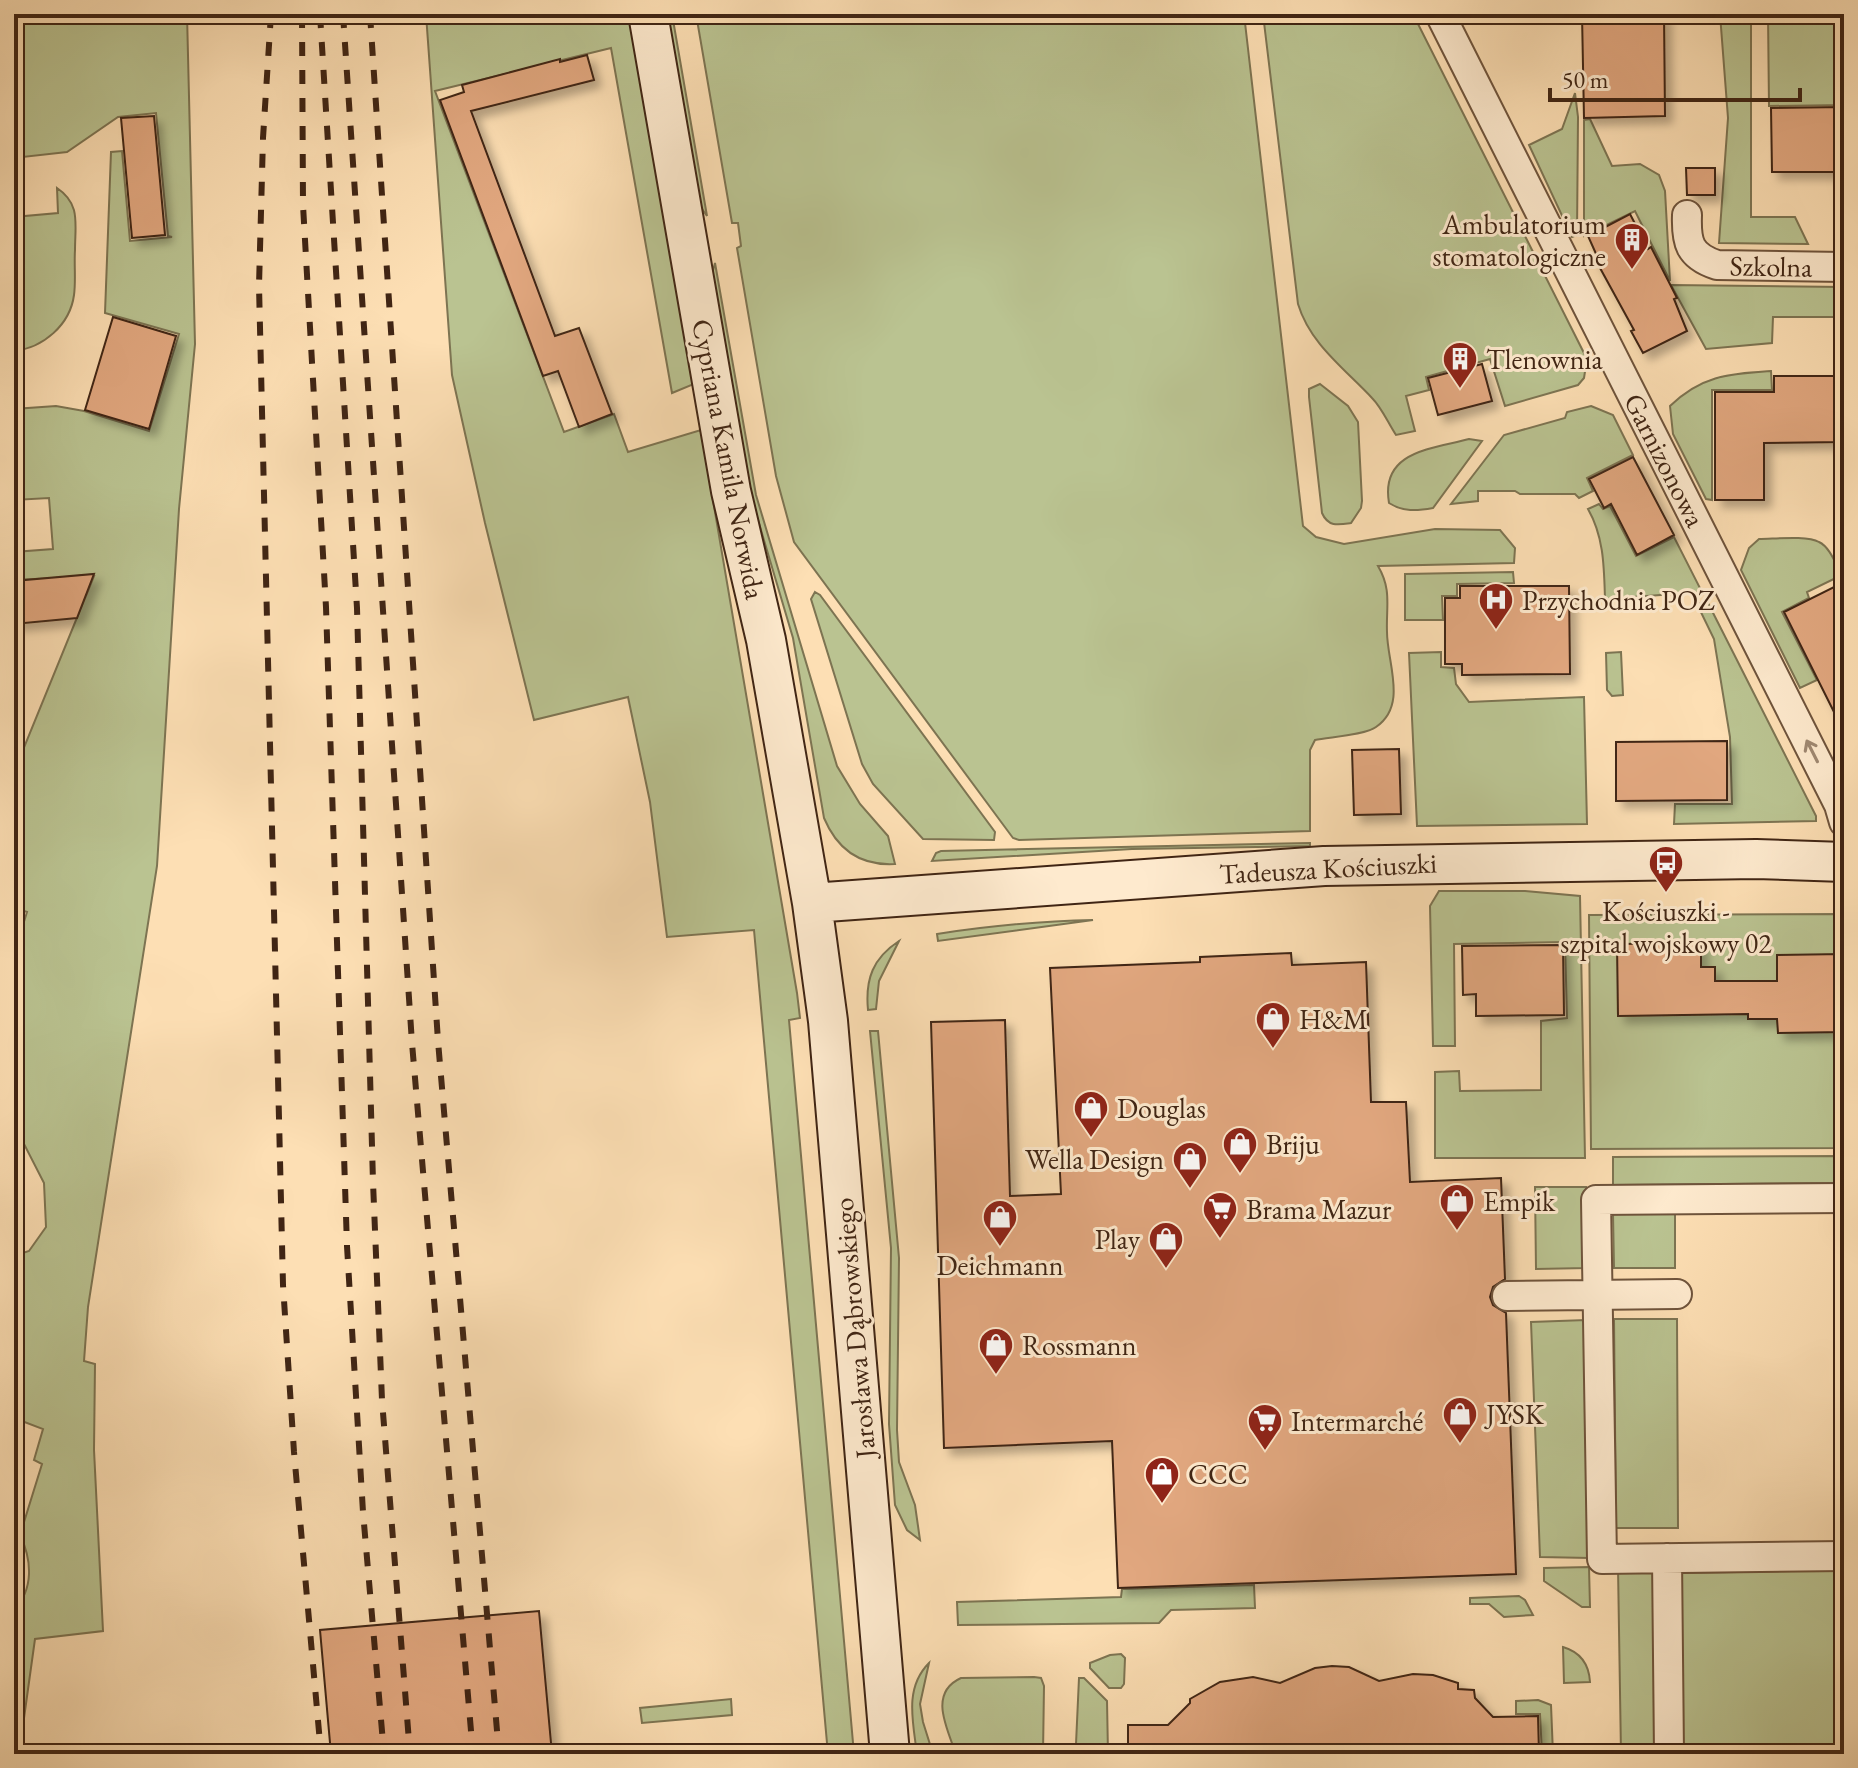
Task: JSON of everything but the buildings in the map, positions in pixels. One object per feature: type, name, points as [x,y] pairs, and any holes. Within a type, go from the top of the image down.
[{"type":"street","name":"Cypriana Kamila Norwida","points":[[648,14],[731,491],[766,640],[812,903]]},
{"type":"street","name":"Garnizonowa","points":[[1440,14],[1839,805],[1844,822]]},
{"type":"street","name":"Szkolna","points":[[1687,215],[1686,234],[1690,246],[1705,261],[1717,265],[1844,267]]},
{"type":"street","name":"Tadeusza Kościuszki","points":[[812,903],[1324,866],[1756,859],[1844,862]]},
{"type":"street","name":"Jarosława Dąbrowskiego","points":[[812,903],[828,1021],[890,1754]]},
{"type":"street","points":[[1844,1198],[1596,1200],[1602,1559],[1844,1556]]},
{"type":"street","points":[[1507,1296],[1677,1294]]},
{"type":"street","points":[[1667,1558],[1669,1754]]},
{"type":"green space","points":[[14,14],[187,14],[195,344],[179,509],[157,866],[88,1307],[84,1361],[95,1364],[94,1450],[103,1631],[35,1639],[19,1754],[14,1754],[14,1610],[28,1584],[29,1564],[20,1535],[42,1464],[34,1460],[43,1429],[14,1418],[14,1256],[29,1251],[46,1227],[44,1183],[24,1144],[14,1043],[22,1005],[15,951],[27,912],[14,908],[14,772],[94,576],[14,580],[14,552],[53,549],[49,498],[14,500],[14,409],[56,406],[84,411],[149,431],[179,334],[105,313],[111,152],[122,151],[130,241],[172,237],[168,236],[156,113],[118,117],[67,152],[14,158]]},
{"type":"green space","points":[[426,14],[630,14],[694,384],[672,393],[611,48],[435,91],[564,432],[614,414],[628,452],[701,430],[800,1018],[789,1020],[854,1754],[828,1754],[754,930],[667,937],[650,802],[628,697],[534,720],[452,375]]},
{"type":"green space","points":[[667,14],[672,14],[707,216],[700,206]]},
{"type":"green space","points":[[696,14],[1244,14],[1303,526],[1316,537],[1344,544],[1435,529],[1500,530],[1515,548],[1514,563],[1378,566],[1387,591],[1388,644],[1394,683],[1391,707],[1386,718],[1371,730],[1315,740],[1310,750],[1310,831],[1013,838],[794,542],[776,476],[737,248],[741,246],[738,223],[732,223]]},
{"type":"green space","points":[[1263,14],[1413,14],[1587,359],[1584,378],[1578,385],[1505,406],[1490,359],[1426,377],[1429,390],[1406,396],[1415,431],[1396,435],[1376,402],[1320,344],[1298,304]]},
{"type":"green space","points":[[1720,14],[1751,14],[1751,217],[1795,217],[1808,244],[1719,243],[1728,118]]},
{"type":"green space","points":[[1768,14],[1844,14],[1844,105],[1769,106]]},
{"type":"green space","points":[[1575,93],[1578,117],[1577,235],[1572,237],[1529,145],[1562,129]]},
{"type":"green space","points":[[1590,119],[1612,166],[1640,164],[1659,175],[1665,191],[1670,281],[1635,211],[1584,236],[1584,120]]},
{"type":"green space","points":[[57,188],[70,201],[75,215],[74,295],[67,316],[53,333],[35,345],[14,351],[14,217],[58,213]]},
{"type":"green space","points":[[715,263],[756,495],[837,766],[860,804],[888,836],[895,864],[871,862],[851,853],[836,839],[824,818],[793,638],[750,493],[712,274]]},
{"type":"green space","points":[[1671,285],[1844,287],[1844,317],[1773,317],[1772,343],[1706,349]]},
{"type":"green space","points":[[1771,371],[1772,390],[1712,390],[1712,500],[1706,499],[1673,434],[1670,406],[1705,382],[1742,373]]},
{"type":"green space","points":[[1320,384],[1348,406],[1358,422],[1362,501],[1351,523],[1330,523],[1322,513],[1309,397],[1309,389]]},
{"type":"green space","points":[[1591,406],[1613,415],[1633,455],[1587,478],[1593,491],[1579,498],[1575,494],[1478,491],[1478,501],[1451,504],[1504,435],[1565,418],[1567,412]]},
{"type":"green space","points":[[1469,439],[1482,441],[1433,508],[1410,510],[1389,503],[1388,486],[1392,472],[1401,463],[1425,450]]},
{"type":"green space","points":[[1599,504],[1603,509],[1610,506],[1636,556],[1674,537],[1702,592],[1605,599],[1600,541],[1588,509]]},
{"type":"green space","points":[[1799,538],[1819,542],[1830,552],[1842,575],[1807,592],[1809,598],[1782,612],[1817,680],[1800,688],[1741,570],[1749,548],[1759,539]]},
{"type":"green space","points":[[1513,572],[1514,583],[1457,584],[1457,596],[1442,596],[1443,620],[1405,620],[1405,574]]},
{"type":"green space","points":[[815,592],[995,832],[994,840],[923,839],[873,784],[862,764],[811,599]]},
{"type":"green space","points":[[1707,601],[1816,821],[1674,824],[1675,804],[1732,804],[1730,737],[1714,639],[1697,604]]},
{"type":"green space","points":[[1441,652],[1441,667],[1454,668],[1456,684],[1469,702],[1584,697],[1587,824],[1417,826],[1409,653]]},
{"type":"green space","points":[[1621,652],[1623,695],[1612,696],[1607,690],[1606,653]]},
{"type":"green space","points":[[1310,843],[1310,846],[1132,849],[932,861],[941,851]]},
{"type":"green space","points":[[1439,891],[1525,891],[1580,896],[1585,1158],[1435,1158],[1435,1072],[1459,1071],[1460,1091],[1541,1090],[1541,1021],[1567,1018],[1565,942],[1454,944],[1455,1046],[1433,1046],[1430,906]]},
{"type":"green space","points":[[1844,914],[1844,1148],[1591,1149],[1589,915]]},
{"type":"green space","points":[[1093,920],[938,941],[937,934],[1015,924]]},
{"type":"green space","points":[[899,941],[879,981],[876,1009],[868,1010],[868,989],[873,970],[883,955]]},
{"type":"green space","points":[[870,1031],[878,1031],[899,1258],[899,1462],[915,1505],[920,1540],[907,1530],[895,1505],[889,1424],[891,1248]]},
{"type":"green space","points":[[1844,1156],[1844,1183],[1613,1185],[1613,1157]]},
{"type":"green space","points":[[1535,1187],[1586,1187],[1587,1268],[1536,1269]]},
{"type":"green space","points":[[1613,1214],[1675,1214],[1675,1268],[1614,1268]]},
{"type":"green space","points":[[1614,1319],[1677,1319],[1678,1528],[1616,1528]]},
{"type":"green space","points":[[1586,1320],[1590,1558],[1540,1557],[1531,1322]]},
{"type":"green space","points":[[1656,1566],[1657,1754],[1621,1754],[1618,1567]]},
{"type":"green space","points":[[1589,1567],[1590,1607],[1582,1607],[1544,1581],[1544,1568]]},
{"type":"green space","points":[[1844,1570],[1844,1754],[1682,1754],[1680,1573]]},
{"type":"green space","points":[[1254,1585],[1255,1608],[1171,1610],[1159,1623],[958,1625],[957,1602],[1121,1597],[1122,1589]]},
{"type":"green space","points":[[1519,1596],[1525,1600],[1533,1615],[1504,1617],[1489,1604],[1470,1604],[1470,1598]]},
{"type":"green space","points":[[1563,1647],[1582,1660],[1590,1682],[1564,1683]]},
{"type":"green space","points":[[1121,1654],[1125,1658],[1124,1684],[1121,1688],[1109,1688],[1090,1668],[1090,1663]]},
{"type":"green space","points":[[929,1663],[920,1704],[933,1754],[917,1754],[912,1718],[913,1694],[921,1673]]},
{"type":"green space","points":[[961,1678],[1041,1678],[1044,1686],[1043,1754],[956,1754],[943,1712],[945,1693],[951,1685]]},
{"type":"green space","points":[[1079,1678],[1084,1678],[1107,1701],[1108,1754],[1098,1754],[1097,1745],[1076,1744]]},
{"type":"green space","points":[[731,1699],[732,1715],[642,1723],[640,1708]]},
{"type":"green space","points":[[1538,1700],[1551,1705],[1553,1754],[1542,1754],[1540,1714],[1516,1714],[1516,1701]]},
{"type":"railway","points":[[271,14],[263,138],[259,286],[283,1285],[294,1452],[321,1754]]},
{"type":"railway","points":[[302,14],[303,205],[326,607],[347,1246],[363,1512],[384,1754]]},
{"type":"railway","points":[[320,14],[357,608],[382,1400],[410,1754]]},
{"type":"railway","points":[[343,14],[412,1043],[473,1754]]},
{"type":"railway","points":[[370,14],[438,1041],[499,1754]]},
{"type":"place","name":"Ambulatorium stomatologiczne","points":[[1632,271]]},
{"type":"place","name":"Tlenownia","points":[[1460,390]]},
{"type":"place","name":"Przychodnia POZ","points":[[1496,631]]},
{"type":"place","name":"Kościuszki - szpital wojskowy 02","points":[[1666,894]]},
{"type":"place","name":"H&M","points":[[1273,1050]]},
{"type":"place","name":"Douglas","points":[[1091,1139]]},
{"type":"place","name":"Briju","points":[[1240,1175]]},
{"type":"place","name":"Wella Design","points":[[1190,1190]]},
{"type":"place","name":"Empik","points":[[1457,1232]]},
{"type":"place","name":"Brama Mazur","points":[[1220,1240]]},
{"type":"place","name":"Deichmann","points":[[1000,1248]]},
{"type":"place","name":"Play","points":[[1166,1270]]},
{"type":"place","name":"Rossmann","points":[[996,1376]]},
{"type":"place","name":"JYSK","points":[[1460,1445]]},
{"type":"place","name":"Intermarché","points":[[1265,1452]]},
{"type":"place","name":"CCC","points":[[1162,1505]]}]
